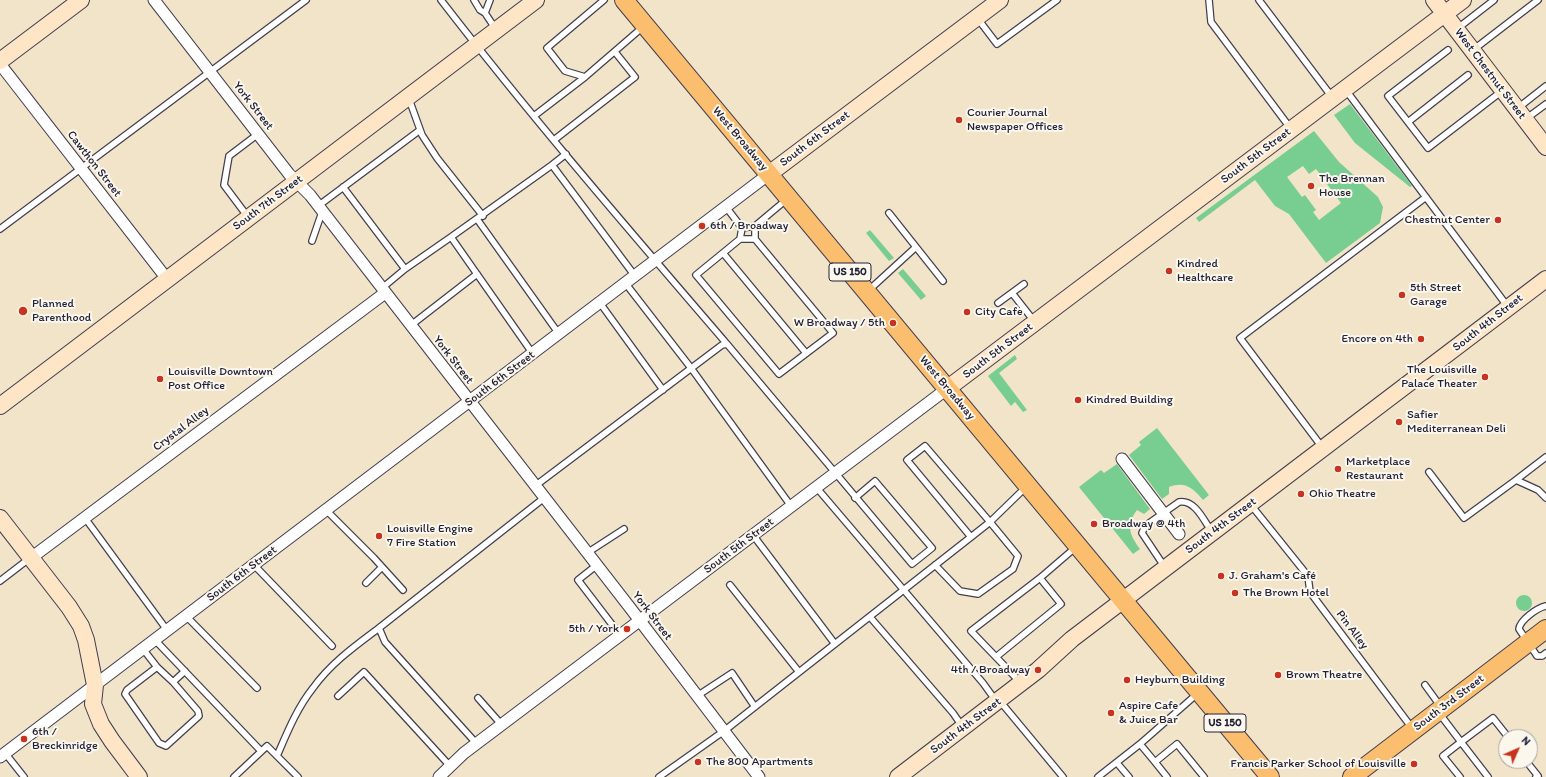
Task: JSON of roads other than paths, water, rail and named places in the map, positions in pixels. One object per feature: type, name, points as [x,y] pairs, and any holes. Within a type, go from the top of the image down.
[{"type":"main road","name":"West Broadway","points":[[624,0],[1270,777]]},
{"type":"main road","name":"South 3rd Street","points":[[1352,777],[1546,629]]},
{"type":"street","points":[[0,63],[81,0]]},
{"type":"street","name":"York Street","points":[[154,0],[258,134],[320,209],[588,553],[759,777]]},
{"type":"street","name":"South 7th Street","points":[[0,406],[536,0]]},
{"type":"street","name":"South 6th Street","points":[[3,755],[1000,0]]},
{"type":"street","name":"West Chestnut Street","points":[[1434,0],[1546,147]]},
{"type":"street","name":"South 5th Street","points":[[438,777],[476,743],[501,724],[1463,0]]},
{"type":"street","name":"Cawthon Street","points":[[0,63],[167,280]]},
{"type":"street","name":"South 4th Street","points":[[898,777],[1021,684],[1072,639],[1546,279]]},
{"type":"street","name":"Crystal Alley","points":[[31,558],[383,291]]},
{"type":"street","points":[[1122,459],[1178,534]]},
{"type":"street","points":[[0,518],[69,607],[81,626],[86,640],[95,685],[93,704],[101,724],[139,777]]},
{"type":"lane","points":[[0,229],[306,0]]},
{"type":"lane","points":[[441,0],[554,140],[727,344],[834,474],[912,564],[932,548],[875,481],[855,498]]},
{"type":"lane","points":[[474,0],[480,10],[486,13],[496,30]]},
{"type":"lane","points":[[486,13],[490,0]]},
{"type":"lane","points":[[585,77],[565,70],[547,48],[604,0]]},
{"type":"lane","points":[[977,17],[997,44],[1057,0]]},
{"type":"lane","points":[[1209,0],[1211,22],[1291,129]]},
{"type":"lane","points":[[1259,0],[1426,197],[1508,307]]},
{"type":"lane","points":[[1456,29],[1494,0]]},
{"type":"lane","points":[[1472,50],[1538,0]]},
{"type":"lane","points":[[534,116],[585,77],[645,26]]},
{"type":"lane","points":[[1448,50],[1388,96],[1428,148],[1503,90]]},
{"type":"lane","points":[[554,140],[635,77],[615,52]]},
{"type":"lane","points":[[1408,122],[1468,75]]},
{"type":"lane","points":[[1521,114],[1546,86]]},
{"type":"lane","points":[[408,97],[420,130],[437,158],[483,216]]},
{"type":"lane","points":[[1521,114],[1546,104]]},
{"type":"lane","points":[[312,241],[320,209],[343,187],[420,130]]},
{"type":"lane","points":[[248,218],[224,185],[229,156],[258,134]]},
{"type":"lane","points":[[383,291],[405,269],[483,216],[566,154]]},
{"type":"lane","points":[[552,165],[635,277]]},
{"type":"lane","points":[[343,187],[405,269]]},
{"type":"lane","points":[[1324,448],[1240,338],[1426,197]]},
{"type":"lane","points":[[742,228],[755,226],[789,198]]},
{"type":"lane","points":[[726,207],[742,228],[740,238],[696,275],[779,374],[833,332],[755,239],[755,226]]},
{"type":"lane","points":[[889,212],[942,281]]},
{"type":"lane","points":[[477,219],[560,334]]},
{"type":"lane","points":[[451,237],[533,354]]},
{"type":"lane","points":[[740,238],[755,239]]},
{"type":"lane","points":[[867,292],[916,248]]},
{"type":"lane","points":[[723,253],[806,353]]},
{"type":"lane","points":[[410,326],[477,274]]},
{"type":"lane","points":[[626,284],[691,368],[791,506]]},
{"type":"lane","points":[[998,303],[1024,284]]},
{"type":"lane","points":[[1012,293],[1036,322]]},
{"type":"lane","points":[[600,303],[663,390]]},
{"type":"lane","points":[[535,486],[722,345],[727,344]]},
{"type":"lane","points":[[935,566],[960,591],[978,594],[1013,569],[1018,556],[925,446],[907,460],[971,537]]},
{"type":"lane","points":[[1429,472],[1464,518],[1546,457]]},
{"type":"lane","points":[[1516,480],[1538,490],[1546,498]]},
{"type":"lane","points":[[660,777],[724,731],[935,566],[990,522],[1028,485]]},
{"type":"lane","points":[[816,487],[1063,777]]},
{"type":"lane","points":[[277,756],[294,718],[312,688],[329,669],[348,651],[544,498]]},
{"type":"lane","points":[[1165,568],[1142,533],[1145,526],[1179,502],[1185,501],[1194,506],[1212,533]]},
{"type":"lane","name":"Pin Alley","points":[[1250,504],[1308,576],[1310,592],[1413,730]]},
{"type":"lane","points":[[326,510],[374,558],[381,568],[403,590]]},
{"type":"lane","points":[[84,517],[167,630]]},
{"type":"lane","points":[[588,553],[624,529]]},
{"type":"lane","points":[[753,535],[835,644]]},
{"type":"lane","points":[[1021,684],[971,631],[1040,578],[1078,545]]},
{"type":"lane","points":[[0,581],[31,558]]},
{"type":"lane","points":[[254,565],[332,646]]},
{"type":"lane","points":[[597,565],[578,580],[620,635]]},
{"type":"lane","points":[[366,583],[381,568]]},
{"type":"lane","points":[[996,657],[1061,604],[1040,578]]},
{"type":"lane","points":[[730,585],[799,672]]},
{"type":"lane","points":[[1546,606],[1541,608],[1519,626],[1519,629],[1537,656],[1546,653]]},
{"type":"lane","points":[[186,616],[257,688]]},
{"type":"lane","points":[[870,617],[953,713],[963,728]]},
{"type":"lane","points":[[379,628],[386,642],[476,743]]},
{"type":"lane","points":[[155,640],[261,751]]},
{"type":"lane","points":[[143,649],[157,667],[173,682],[198,711],[199,716],[166,746],[159,743],[125,694],[127,690],[157,667]]},
{"type":"lane","points":[[173,682],[185,671]]},
{"type":"lane","points":[[338,696],[364,672],[450,766]]},
{"type":"lane","points":[[697,696],[732,673],[755,707]]},
{"type":"lane","points":[[1425,685],[1461,742],[1488,777]]},
{"type":"lane","points":[[1098,777],[1140,744],[1199,692]]},
{"type":"lane","points":[[478,698],[501,724]]},
{"type":"lane","points":[[1460,777],[1443,756],[1493,718],[1502,729]]},
{"type":"lane","points":[[1140,744],[1167,777]]},
{"type":"lane","points":[[1155,762],[1177,744],[1204,777]]},
{"type":"lane","points":[[234,777],[267,746],[298,777]]},
{"type":"lane","points":[[3,755],[24,777]]},
{"type":"lane","points":[[1117,763],[1129,777]]},
{"type":"lane","points":[[1532,769],[1538,776],[1536,777]]},
{"type":"place","name":"Courier Journal Newspaper Offices","points":[[959,120]]},
{"type":"place","name":"The Brennan House","points":[[1311,186]]},
{"type":"place","name":"Chestnut Center","points":[[1498,220]]},
{"type":"place","name":"6th / Broadway","points":[[702,226]]},
{"type":"place","name":"Kindred Healthcare","points":[[1169,271]]},
{"type":"place","name":"5th Street Garage","points":[[1402,295]]},
{"type":"place","name":"Planned Parenthood","points":[[23,311]]},
{"type":"place","name":"City Cafe","points":[[967,312]]},
{"type":"place","name":"W Broadway / 5th","points":[[893,323]]},
{"type":"place","name":"Encore on 4th","points":[[1421,339]]},
{"type":"place","name":"The Louisville Palace Theater","points":[[1485,377]]},
{"type":"place","name":"Louisville Downtown Post Office","points":[[160,379]]},
{"type":"place","name":"Kindred Building","points":[[1078,400]]},
{"type":"place","name":"Safier Mediterranean Deli","points":[[1399,422]]},
{"type":"place","name":"Marketplace Restaurant","points":[[1338,469]]},
{"type":"place","name":"Ohio Theatre","points":[[1301,494]]},
{"type":"place","name":"Broadway @ 4th","points":[[1094,524]]},
{"type":"place","name":"Louisville Engine 7 Fire Station","points":[[379,536]]},
{"type":"place","name":"J. Graham's Café","points":[[1221,576]]},
{"type":"place","name":"The Brown Hotel","points":[[1235,593]]},
{"type":"place","name":"5th / York","points":[[627,629]]},
{"type":"place","name":"4th / Broadway","points":[[1038,670]]},
{"type":"place","name":"Brown Theatre","points":[[1278,675]]},
{"type":"place","name":"Heyburn Building","points":[[1127,680]]},
{"type":"place","name":"Aspire Cafe & Juice Bar","points":[[1111,713]]},
{"type":"place","name":"6th / Breckinridge","points":[[24,739]]},
{"type":"place","name":"The 800 Apartments","points":[[698,762]]},
{"type":"place","name":"Francis Parker School of Louisville","points":[[1414,764]]}]
